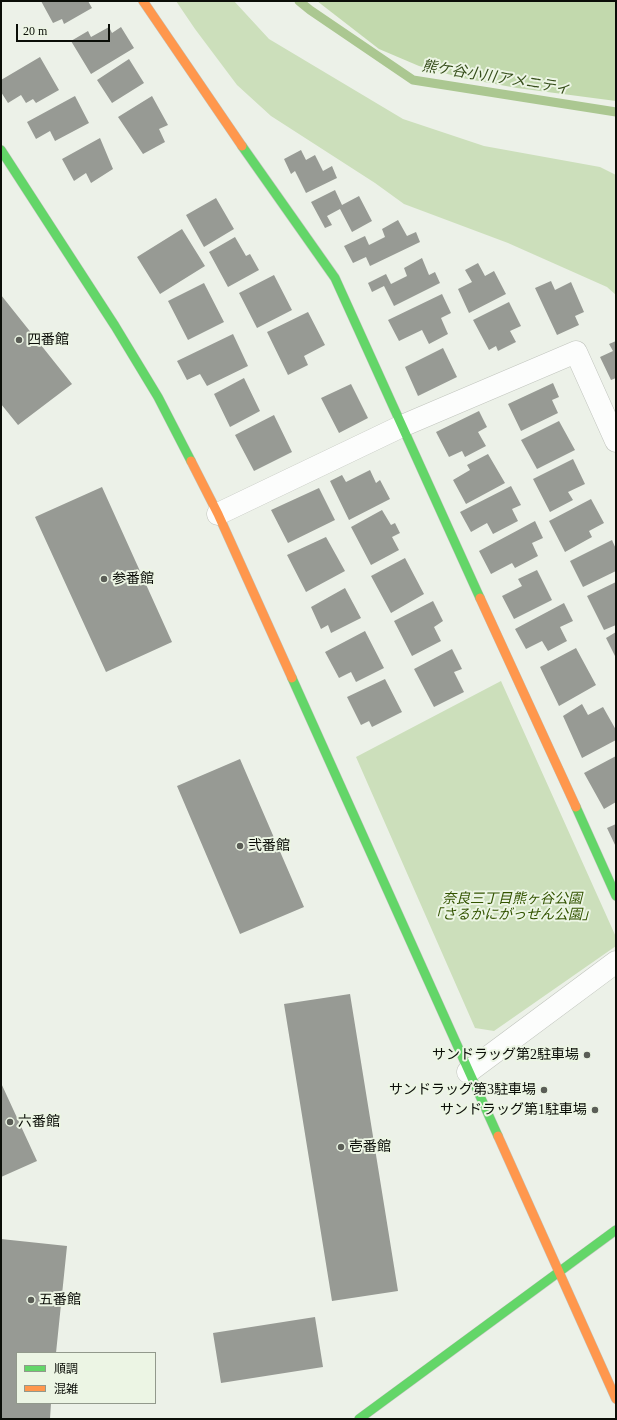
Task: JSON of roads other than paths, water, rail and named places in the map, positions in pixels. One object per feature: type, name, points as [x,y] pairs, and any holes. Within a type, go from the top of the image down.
[{"type":"street","points":[[143,1],[235,137],[335,278],[616,896]]},
{"type":"street","points":[[1,150],[115,326],[158,397],[218,514],[249,579],[468,1072],[616,1399]]},
{"type":"street","points":[[218,514],[402,426],[576,352],[616,441]]},
{"type":"street","points":[[468,1072],[616,962]]},
{"type":"street","points":[[359,1419],[616,1230]]},
{"type":"waterway","name":"熊ケ谷小川アメニティ","points":[[299,1],[413,80],[616,112]]},
{"type":"place","name":"四番館","points":[[19,340]]},
{"type":"place","name":"参番館","points":[[104,579]]},
{"type":"place","name":"弐番館","points":[[240,846]]},
{"type":"place","name":"サンドラッグ第2駐車場","points":[[587,1055]]},
{"type":"place","name":"サンドラッグ第3駐車場","points":[[544,1090]]},
{"type":"place","name":"サンドラッグ第1駐車場","points":[[595,1110]]},
{"type":"place","name":"六番館","points":[[10,1122]]},
{"type":"place","name":"壱番館","points":[[341,1147]]},
{"type":"place","name":"五番館","points":[[31,1300]]},
{"type":"park label","name":"奈良三丁目熊ヶ谷公園 「さるかにがっせん公園」","points":[[512,908]]}]
